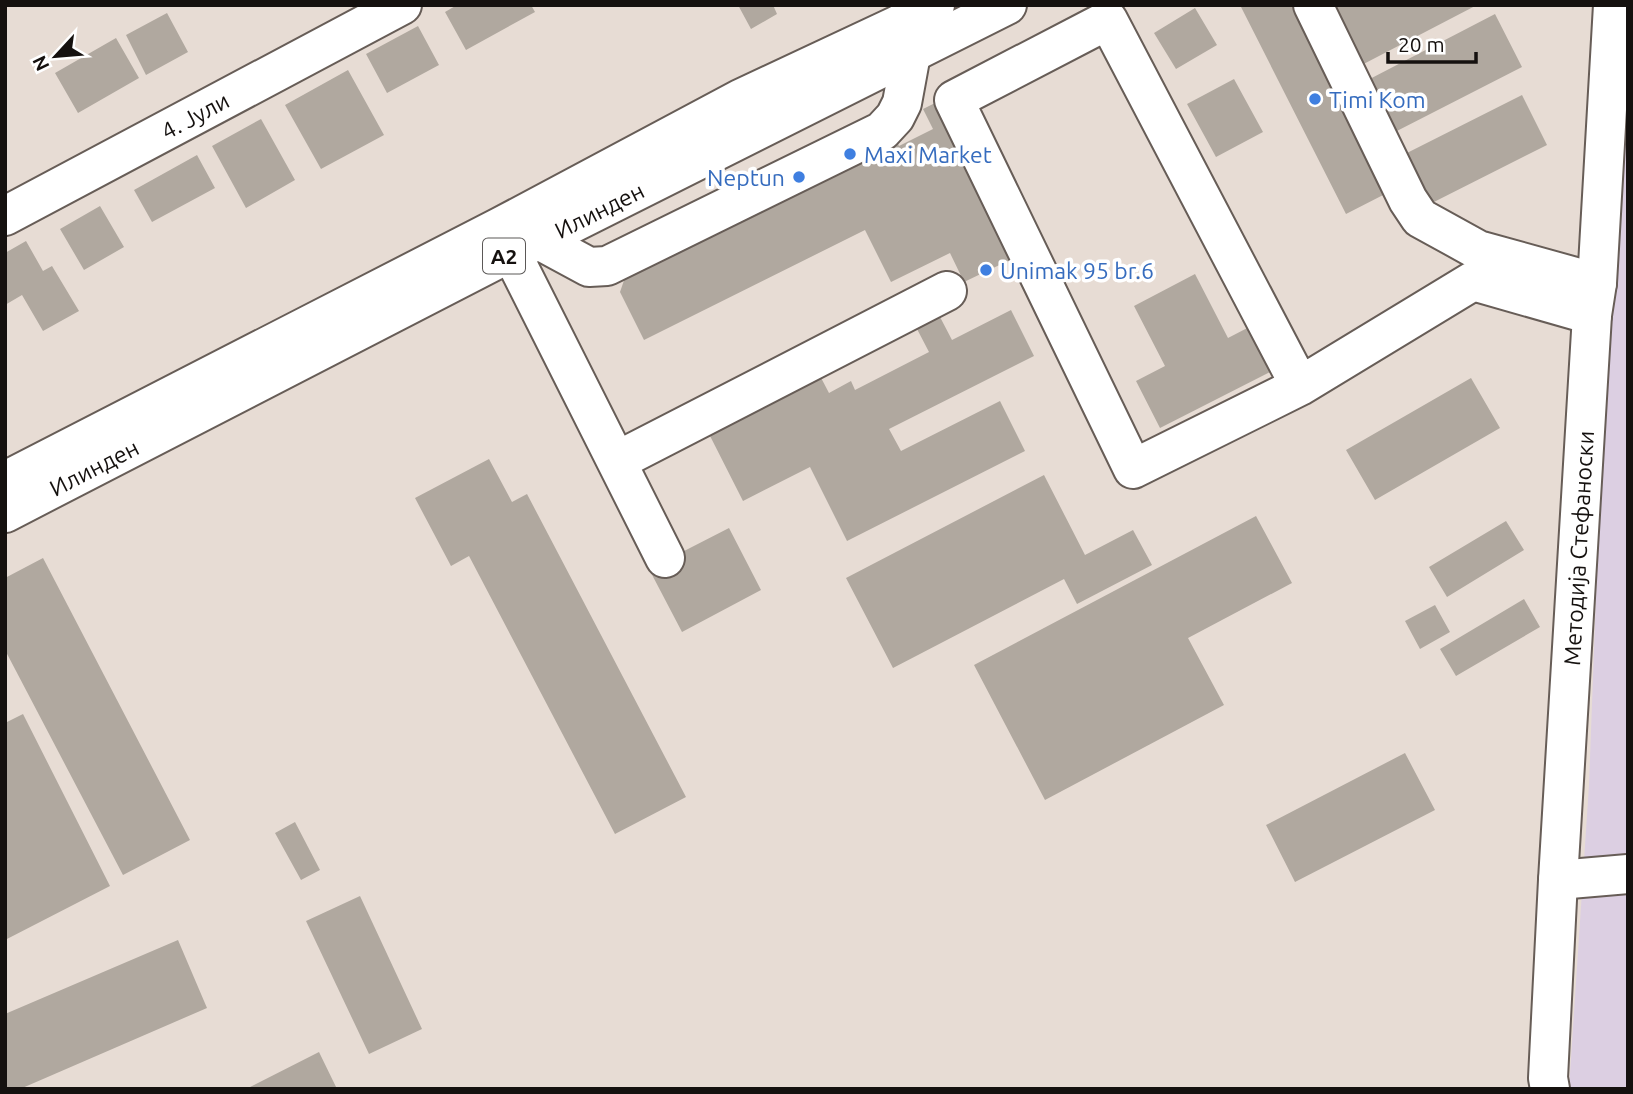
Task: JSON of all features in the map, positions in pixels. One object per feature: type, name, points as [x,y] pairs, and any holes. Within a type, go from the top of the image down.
[{"type":"main road","name":"Илинден","points":[[5,481],[500,227],[740,99],[886,31],[935,5]]},
{"type":"main road","name":"Илинден","points":[[5,513],[525,246],[1007,5]]},
{"type":"main road","points":[[1312,5],[1408,200],[1420,218],[1476,265],[1595,299]]},
{"type":"main road","name":"Методија Стефаноски","points":[[1550,1089],[1548,1078],[1558,880],[1612,5]]},
{"type":"main road","name":"4. Јули","points":[[5,216],[390,8]]},
{"type":"main road","points":[[1300,386],[1108,20],[954,100],[1133,469],[1300,386],[1476,265]]},
{"type":"main road","points":[[525,246],[589,267],[607,267],[881,131],[895,117],[902,103],[911,54]]},
{"type":"main road","points":[[525,246],[617,461],[665,558]]},
{"type":"main road","points":[[617,461],[947,291]]},
{"type":"main road","points":[[1558,880],[1628,874]]},
{"type":"shaded area","points":[[1628,5],[1628,1089],[1569,1089],[1589,785],[1602,434]]},
{"type":"building","points":[[457,5],[531,5],[535,12],[466,50],[445,12]]},
{"type":"building","points":[[738,5],[773,5],[777,14],[751,29]]},
{"type":"building","name":"Timi Kom","points":[[1240,5],[1295,5],[1389,192],[1346,214]]},
{"type":"building","points":[[1329,5],[1477,5],[1354,69]]},
{"type":"building","points":[[1195,8],[1217,45],[1176,69],[1154,33]]},
{"type":"building","points":[[167,13],[188,52],[146,75],[126,35]]},
{"type":"building","points":[[1495,14],[1522,67],[1391,134],[1364,82]]},
{"type":"building","points":[[418,26],[439,65],[387,93],[366,54]]},
{"type":"building","points":[[116,38],[139,78],[78,113],[55,73]]},
{"type":"building","points":[[348,70],[384,135],[321,169],[285,105]]},
{"type":"building","points":[[1234,79],[1263,132],[1216,157],[1187,104]]},
{"type":"building","points":[[1522,95],[1547,145],[1424,207],[1399,157]]},
{"type":"building","points":[[935,103],[1012,259],[964,282],[950,253],[891,282],[865,230],[644,340],[620,292],[630,263],[893,132],[899,146],[933,129],[923,109]]},
{"type":"building","points":[[261,119],[295,180],[246,208],[212,146]]},
{"type":"building","points":[[197,155],[215,188],[152,222],[134,190]]},
{"type":"building","points":[[100,206],[124,247],[84,270],[60,229]]},
{"type":"building","points":[[26,241],[43,271],[52,266],[79,311],[43,331],[22,295],[5,305],[5,253]]},
{"type":"building","points":[[1195,274],[1228,338],[1255,324],[1278,368],[1160,428],[1136,381],[1165,366],[1134,306]]},
{"type":"building","points":[[1011,310],[1034,356],[889,429],[901,451],[1000,401],[1025,451],[847,541],[810,467],[743,501],[706,428],[818,372],[829,393],[851,381],[855,390],[929,352],[917,329],[940,317],[952,340]]},
{"type":"building","points":[[1471,378],[1500,428],[1375,500],[1346,450]]},
{"type":"building","points":[[489,459],[512,502],[527,494],[686,797],[615,834],[469,556],[451,566],[415,498]]},
{"type":"building","points":[[1044,475],[1085,555],[1133,530],[1152,565],[1077,604],[1064,579],[893,668],[846,578]]},
{"type":"building","points":[[1256,516],[1292,583],[1188,638],[1224,705],[1045,800],[974,665]]},
{"type":"building","points":[[1506,521],[1524,550],[1447,597],[1429,567]]},
{"type":"building","points":[[729,528],[761,590],[682,632],[649,569]]},
{"type":"building","points":[[43,558],[190,840],[123,875],[5,650],[5,578]]},
{"type":"building","points":[[1524,599],[1540,627],[1456,676],[1440,649]]},
{"type":"building","points":[[1435,605],[1450,632],[1420,649],[1405,621]]},
{"type":"building","points":[[23,714],[110,886],[5,940],[5,723]]},
{"type":"building","points":[[1405,753],[1435,810],[1295,882],[1266,825]]},
{"type":"building","points":[[295,822],[320,870],[301,880],[275,833]]},
{"type":"building","points":[[360,896],[422,1029],[369,1054],[306,921]]},
{"type":"building","points":[[178,940],[207,1008],[20,1089],[5,1089],[5,1014]]},
{"type":"building","points":[[319,1052],[337,1089],[246,1089]]},
{"type":"place","name":"Timi Kom","points":[[1315,99]]},
{"type":"place","name":"Maxi Market","points":[[850,154]]},
{"type":"place","name":"Neptun","points":[[799,177]]},
{"type":"place","name":"Unimak 95 br.6","points":[[986,270]]}]
